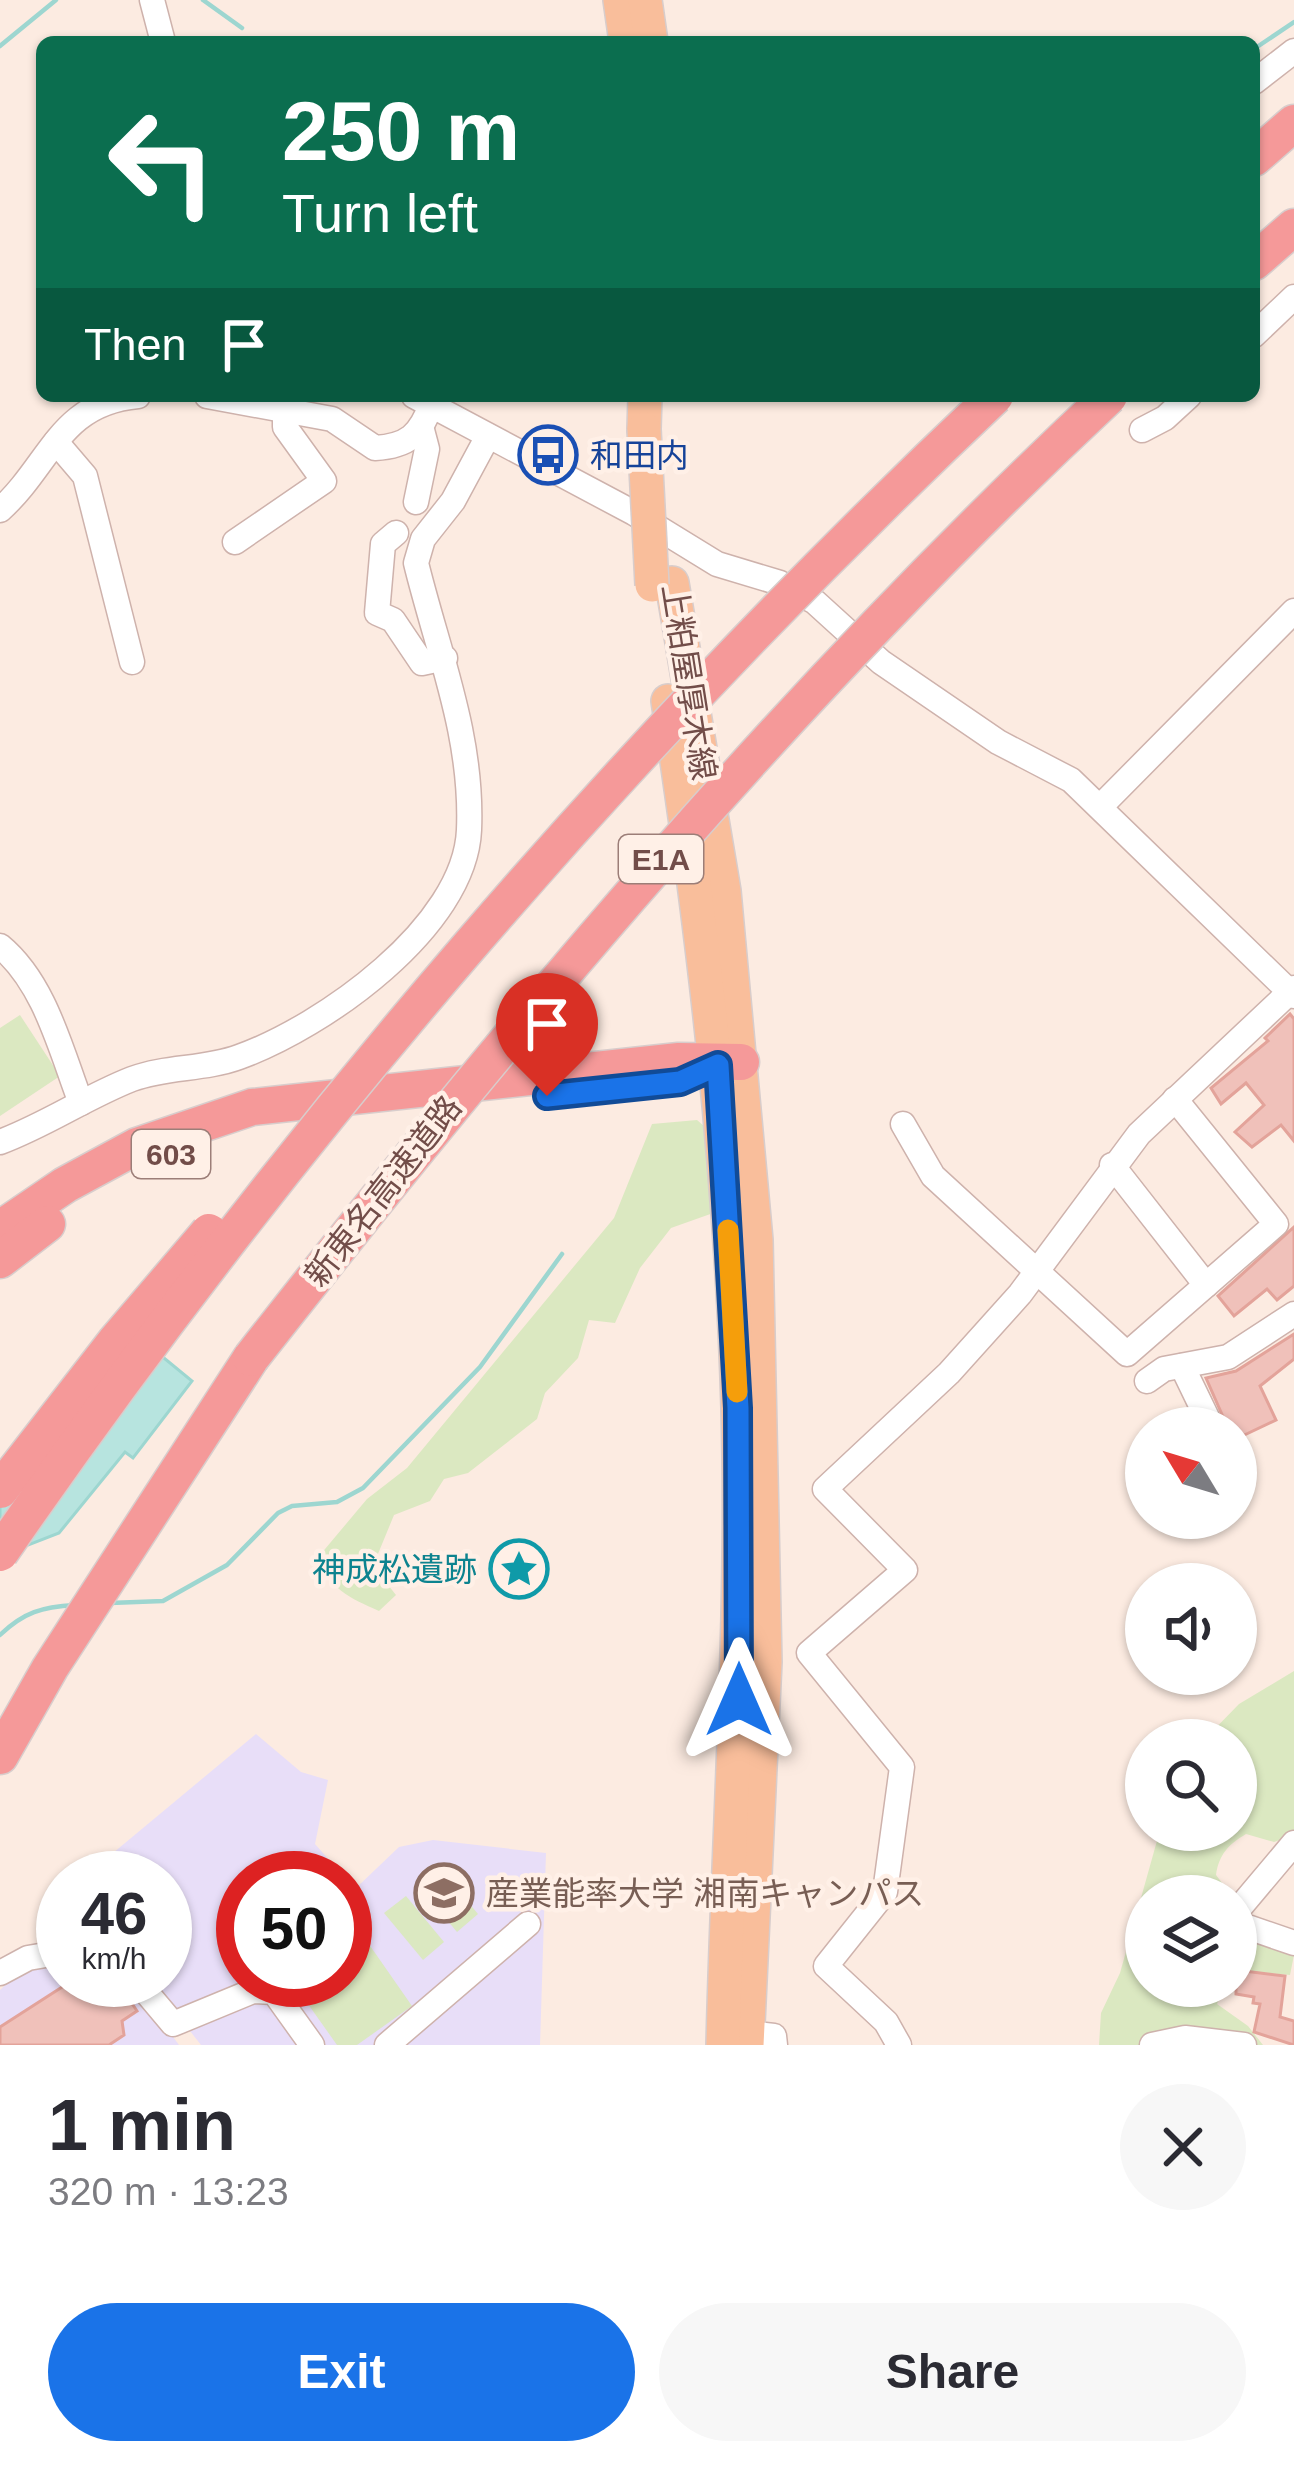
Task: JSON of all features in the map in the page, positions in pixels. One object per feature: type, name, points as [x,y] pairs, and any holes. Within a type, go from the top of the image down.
[{"type":"highway","points":[[1260,153],[1294,123]]},
{"type":"highway","points":[[1260,257],[1294,226]]},
{"type":"highway","name":"E1A","points":[[0,1552],[172,1315],[372,1065],[530,878],[842,545],[989,402]]},
{"type":"highway","name":"新東名高速道路","points":[[0,1712],[124,1530],[251,1358],[486,1062],[639,883],[937,564],[1103,402]]},
{"type":"highway","points":[[0,1490],[176,1268],[412,1002],[530,878]]},
{"type":"highway","name":"603","points":[[0,1229],[65,1185],[177,1129],[252,1106],[370,1104],[729,1063]]},
{"type":"highway","name":"603","points":[[0,1260],[68,1208],[139,1166],[254,1131],[370,1104]]},
{"type":"highway","points":[[0,1756],[94,1599],[251,1358]]},
{"type":"main road","points":[[620,0],[625,36]]},
{"type":"main road","points":[[645,0],[650,36]]},
{"type":"main road","name":"上粕屋厚木線","points":[[654,412],[662,584],[724,892],[748,2042]]},
{"type":"street","points":[[152,0],[161,36]]},
{"type":"street","points":[[1260,77],[1294,51]]},
{"type":"street","points":[[1260,329],[1294,297]]},
{"type":"street","points":[[0,510],[86,410],[116,402]]},
{"type":"street","points":[[236,402],[332,419],[375,448],[407,442],[422,430]]},
{"type":"street","points":[[416,502],[427,448],[423,402]]},
{"type":"street","points":[[425,402],[634,513],[717,564],[779,583],[815,602],[881,662],[998,742],[1055,769],[1101,806],[1293,992],[1175,1099],[1112,1165],[1038,1271],[949,1373],[825,1489],[905,1570],[809,1652],[902,1767],[885,1892],[826,1966],[886,2022],[899,2045]]},
{"type":"street","points":[[1142,430],[1166,418],[1183,402]]},
{"type":"street","points":[[236,542],[324,481],[285,427],[285,412]]},
{"type":"street","points":[[0,1142],[135,1078],[220,1063],[287,1035],[364,983],[436,913],[465,862],[468,753],[422,588],[418,549],[453,501],[488,436]]},
{"type":"street","points":[[56,442],[85,476],[132,662]]},
{"type":"street","points":[[396,533],[383,544],[376,613],[393,620],[422,663],[445,658]]},
{"type":"street","points":[[1101,806],[1294,611]]},
{"type":"street","points":[[0,946],[14,959],[49,1017],[82,1102]]},
{"type":"street","points":[[904,1124],[934,1176],[1126,1354],[1276,1224],[1175,1099]]},
{"type":"street","points":[[1112,1165],[1206,1285]]},
{"type":"street","points":[[1147,1381],[1164,1369],[1228,1357],[1294,1314]]},
{"type":"street","points":[[1182,1366],[1202,1407]]},
{"type":"street","points":[[1257,1887],[1294,1843]]},
{"type":"street","points":[[388,2045],[528,1924]]},
{"type":"street","points":[[1257,1930],[1294,1943]]},
{"type":"street","points":[[0,1973],[36,1957]]},
{"type":"street","points":[[159,2007],[173,2024],[266,1990],[280,1996],[312,2045]]},
{"type":"street","points":[[1151,2045],[1185,2038],[1244,2045]]},
{"type":"shaded area","name":"産業能率大学 湘南キャンパス","points":[[256,1734],[301,1772],[328,1780],[315,1844],[321,1851],[216,1851],[216,2007],[372,2007],[372,1873],[399,1847],[433,1840],[546,1853],[540,2045],[201,2045],[171,2007],[192,2007],[192,1851],[115,1851]]},
{"type":"shaded area","points":[[36,1965],[36,2007],[151,2007],[179,2045],[0,2045],[0,1990],[26,1966]]},
{"type":"green space","points":[[20,1015],[60,1076],[0,1116],[0,1028]]},
{"type":"green space","points":[[697,1120],[712,1133],[716,1212],[671,1228],[640,1268],[615,1323],[589,1320],[578,1358],[545,1393],[537,1419],[468,1473],[444,1479],[430,1501],[394,1515],[373,1566],[396,1595],[379,1611],[341,1590],[328,1576],[320,1555],[367,1499],[407,1468],[614,1218],[652,1124]]},
{"type":"green space","points":[[1294,1671],[1294,1835],[1274,1842],[1257,1837],[1257,1719],[1224,1719]]},
{"type":"green space","points":[[1154,1851],[1227,1851],[1216,1875],[1147,1875]]},
{"type":"green space","points":[[439,1867],[478,1914],[457,1932],[418,1885]]},
{"type":"green space","points":[[406,1896],[444,1942],[423,1960],[384,1913]]},
{"type":"green space","points":[[1257,1940],[1294,1955],[1290,1975],[1257,1972]]},
{"type":"green space","points":[[372,1949],[412,2006],[357,2045],[337,2045],[310,2007],[372,2007]]},
{"type":"green space","points":[[1125,1955],[1125,2007],[1221,2007],[1248,2026],[1263,2045],[1099,2045],[1101,2013]]},
{"type":"water","points":[[136,1335],[192,1381],[133,1458],[125,1452],[59,1533],[0,1556],[0,1464]]},
{"type":"building","points":[[1290,1014],[1294,1019],[1294,1141],[1281,1125],[1252,1147],[1235,1132],[1264,1105],[1246,1083],[1221,1104],[1211,1088],[1268,1041],[1265,1038]]},
{"type":"building","points":[[1294,1227],[1294,1286],[1277,1300],[1267,1289],[1234,1316],[1218,1296]]},
{"type":"building","points":[[1294,1334],[1294,1359],[1260,1386],[1276,1420],[1257,1429],[1257,1407],[1219,1407],[1206,1378],[1236,1371]]},
{"type":"building","points":[[1257,1973],[1285,1976],[1280,2017],[1294,2021],[1294,2045],[1254,2032],[1260,2004]]},
{"type":"building","points":[[36,2004],[134,2007],[137,2011],[122,2021],[124,2035],[109,2045],[0,2045],[0,2027]]},
{"type":"waterway","points":[[0,46],[56,0]]},
{"type":"waterway","points":[[203,0],[242,28]]},
{"type":"waterway","points":[[1260,45],[1294,22]]},
{"type":"waterway","points":[[110,1603],[163,1601],[227,1565],[278,1513],[292,1506],[337,1502],[363,1488],[480,1367],[562,1254]]},
{"type":"waterway","points":[[0,1635],[34,1612],[75,1605]]},
{"type":"slow traffic","points":[[728,1230],[737,1392]]},
{"type":"place","name":"和田内","points":[[548,455]]},
{"type":"place","name":"神成松遺跡","points":[[519,1569]]},
{"type":"place","name":"産業能率大学 湘南キャンパス","points":[[444,1893]]},
{"type":"route","points":[[547,1096],[680,1082],[718,1065],[738,1408],[739,1700]]}]
